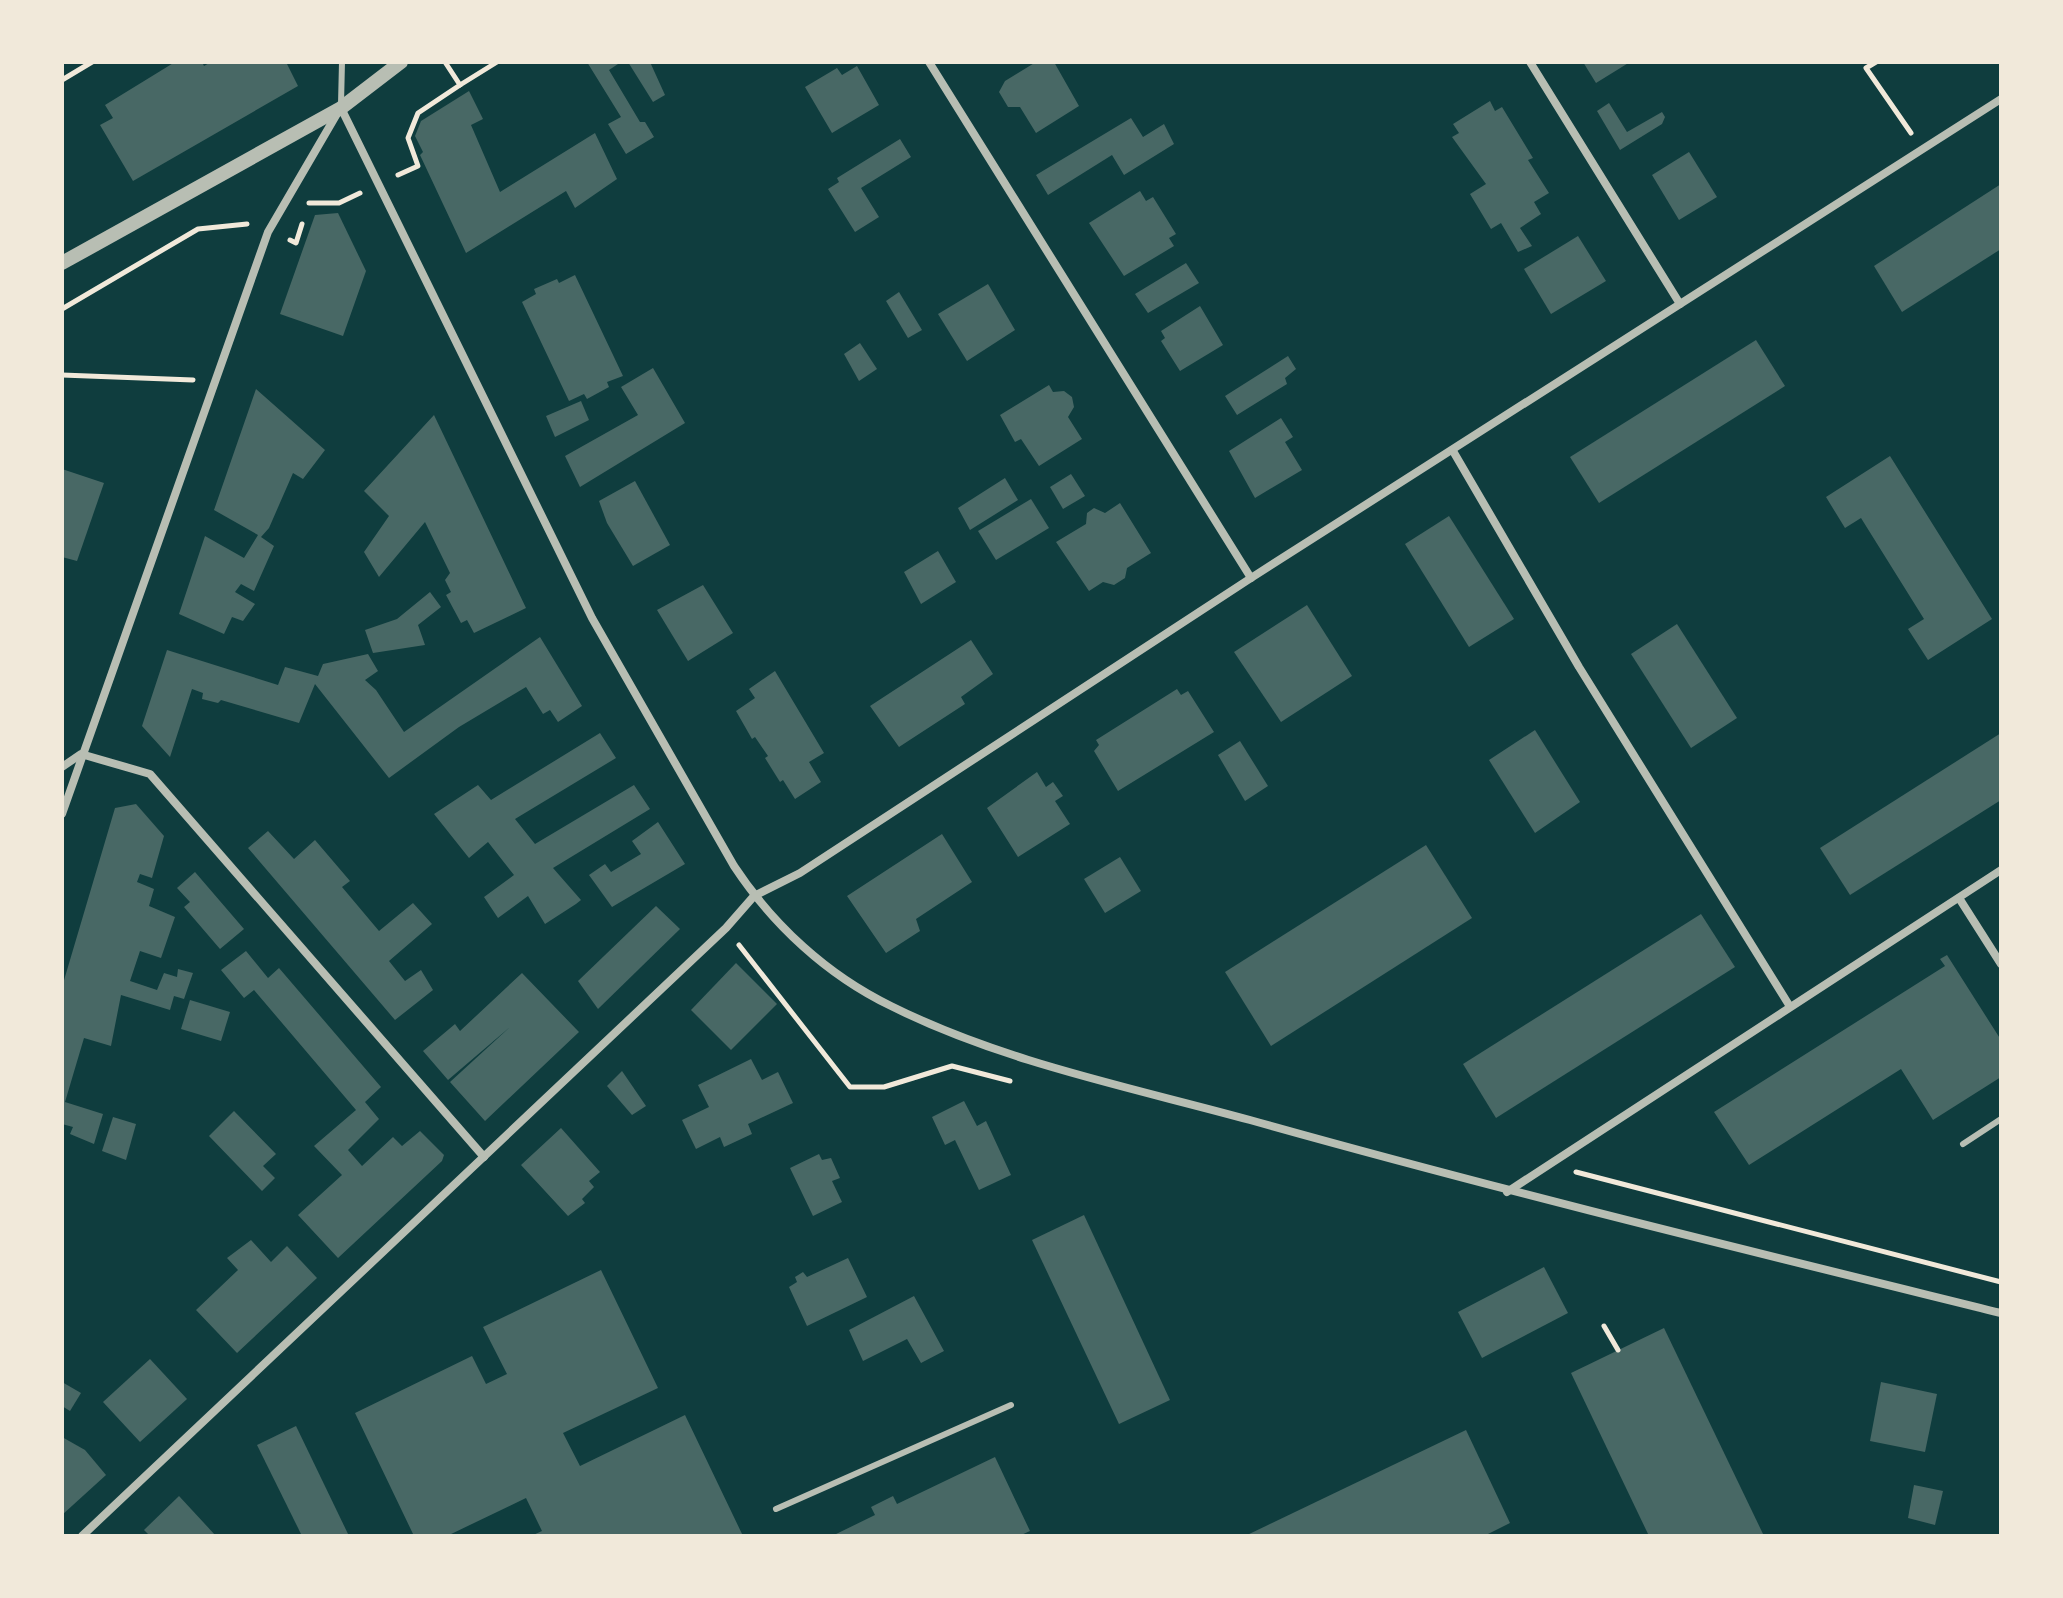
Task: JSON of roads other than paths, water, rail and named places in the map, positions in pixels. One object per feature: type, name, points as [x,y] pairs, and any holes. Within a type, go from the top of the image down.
[{"type":"street","points":[[62,263],[341,108],[401,62]]},
{"type":"street","points":[[929,62],[1251,578]]},
{"type":"street","points":[[1530,62],[1680,304]]},
{"type":"street","points":[[82,1536],[726,928],[754,896],[800,873],[1251,578],[2001,99]]},
{"type":"street","points":[[341,108],[592,618],[754,896],[801,946],[846,980],[891,1007],[998,1050],[1507,1192],[2001,1313]]},
{"type":"street","points":[[62,814],[268,232],[341,108]]},
{"type":"street","points":[[1453,451],[1579,667],[1789,1005]]},
{"type":"street","points":[[62,767],[81,754]]},
{"type":"street","points":[[81,754],[150,774],[484,1157]]},
{"type":"street","points":[[1507,1192],[1789,1005],[2001,870]]},
{"type":"street","points":[[1959,898],[2001,964]]},
{"type":"lane","points":[[341,108],[342,62]]},
{"type":"lane","points":[[1963,1144],[2001,1119]]},
{"type":"lane","points":[[776,1509],[1011,1405]]}]
